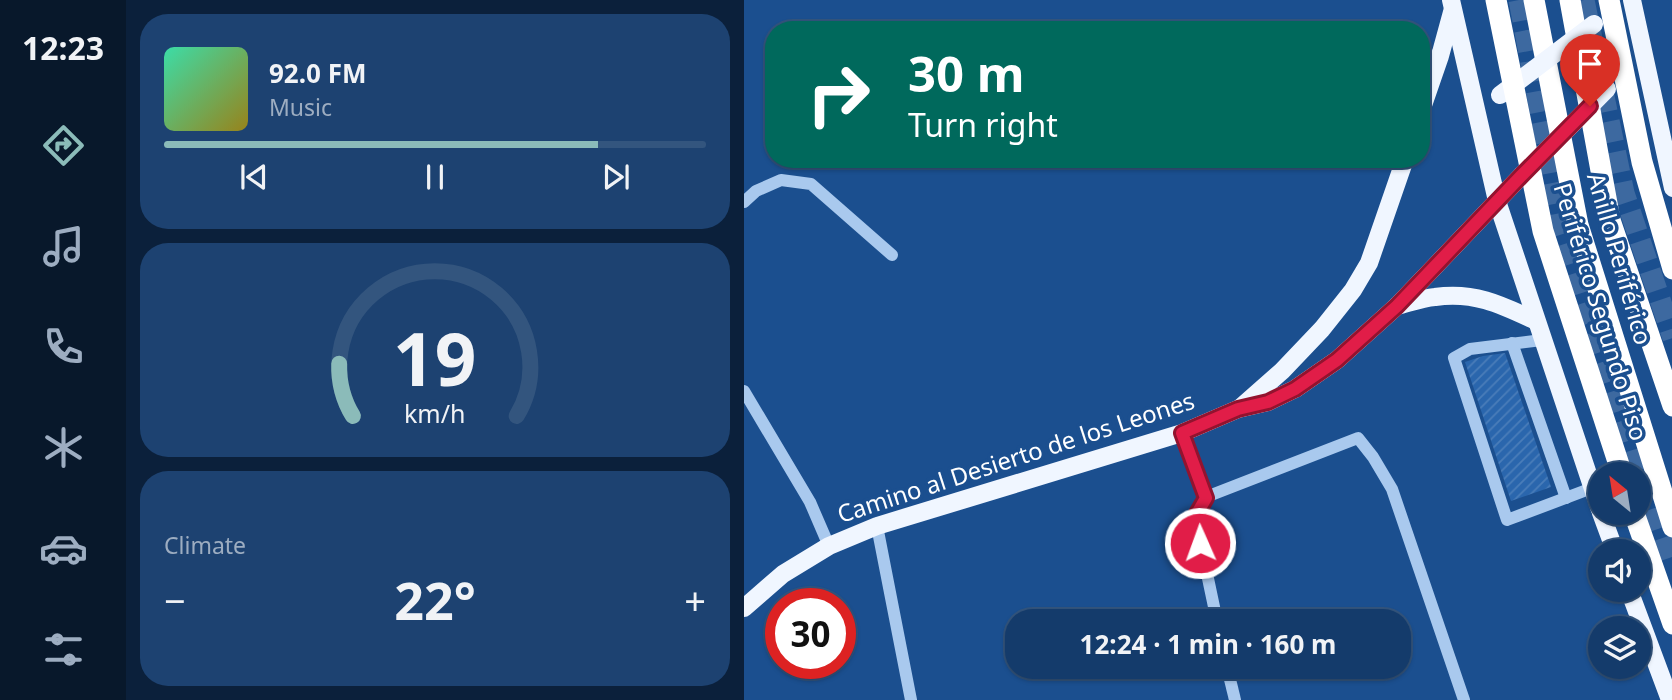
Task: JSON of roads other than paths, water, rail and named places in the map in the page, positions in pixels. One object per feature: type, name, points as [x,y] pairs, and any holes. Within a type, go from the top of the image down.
[{"type":"highway","name":"Periférico Segundo Piso","points":[[1496,0],[1543,231],[1618,462]]},
{"type":"highway","name":"Anillo Periférico","points":[[1534,0],[1578,225],[1672,527]]},
{"type":"highway","name":"Anillo Periférico","points":[[1570,0],[1610,220],[1672,406]]},
{"type":"highway","points":[[1609,0],[1642,162],[1672,269]]},
{"type":"highway","points":[[1638,525],[1672,624]]},
{"type":"main road","points":[[1478,112],[1594,23],[1630,0],[1672,186]]},
{"type":"main road","points":[[1430,85],[1452,4]]},
{"type":"main road","points":[[1452,4],[1497,201],[1588,476]]},
{"type":"main road","name":"Camino al Desierto de los Leones","points":[[744,608],[783,574],[829,546],[878,526],[1182,433],[1238,409],[1268,402],[1295,389],[1337,360],[1397,306],[1643,54]]},
{"type":"main road","name":"Camino al Desierto de los Leones","points":[[1238,409],[1282,371],[1322,329],[1353,290],[1369,263],[1402,168]]},
{"type":"main road","points":[[1397,306],[1434,297],[1461,295],[1495,302],[1536,321]]},
{"type":"main road","points":[[1633,602],[1670,700]]},
{"type":"street","points":[[1430,55],[1440,56]]},
{"type":"street","points":[[744,202],[756,191],[781,180],[811,184],[892,256]]},
{"type":"street","points":[[1542,340],[1470,349],[1454,358],[1507,520],[1588,490]]},
{"type":"street","points":[[1512,343],[1566,498]]},
{"type":"street","points":[[744,391],[810,502],[829,546]]},
{"type":"street","points":[[1182,433],[1206,498]]},
{"type":"street","points":[[1214,609],[1195,517],[1206,498],[1358,438],[1392,489],[1464,700]]},
{"type":"street","points":[[878,526],[911,700]]},
{"type":"street","points":[[1230,679],[1235,700]]},
{"type":"tunnel","points":[[1519,0],[1563,232],[1673,567]]},
{"type":"tunnel","points":[[1584,0],[1624,193],[1673,338]]}]
